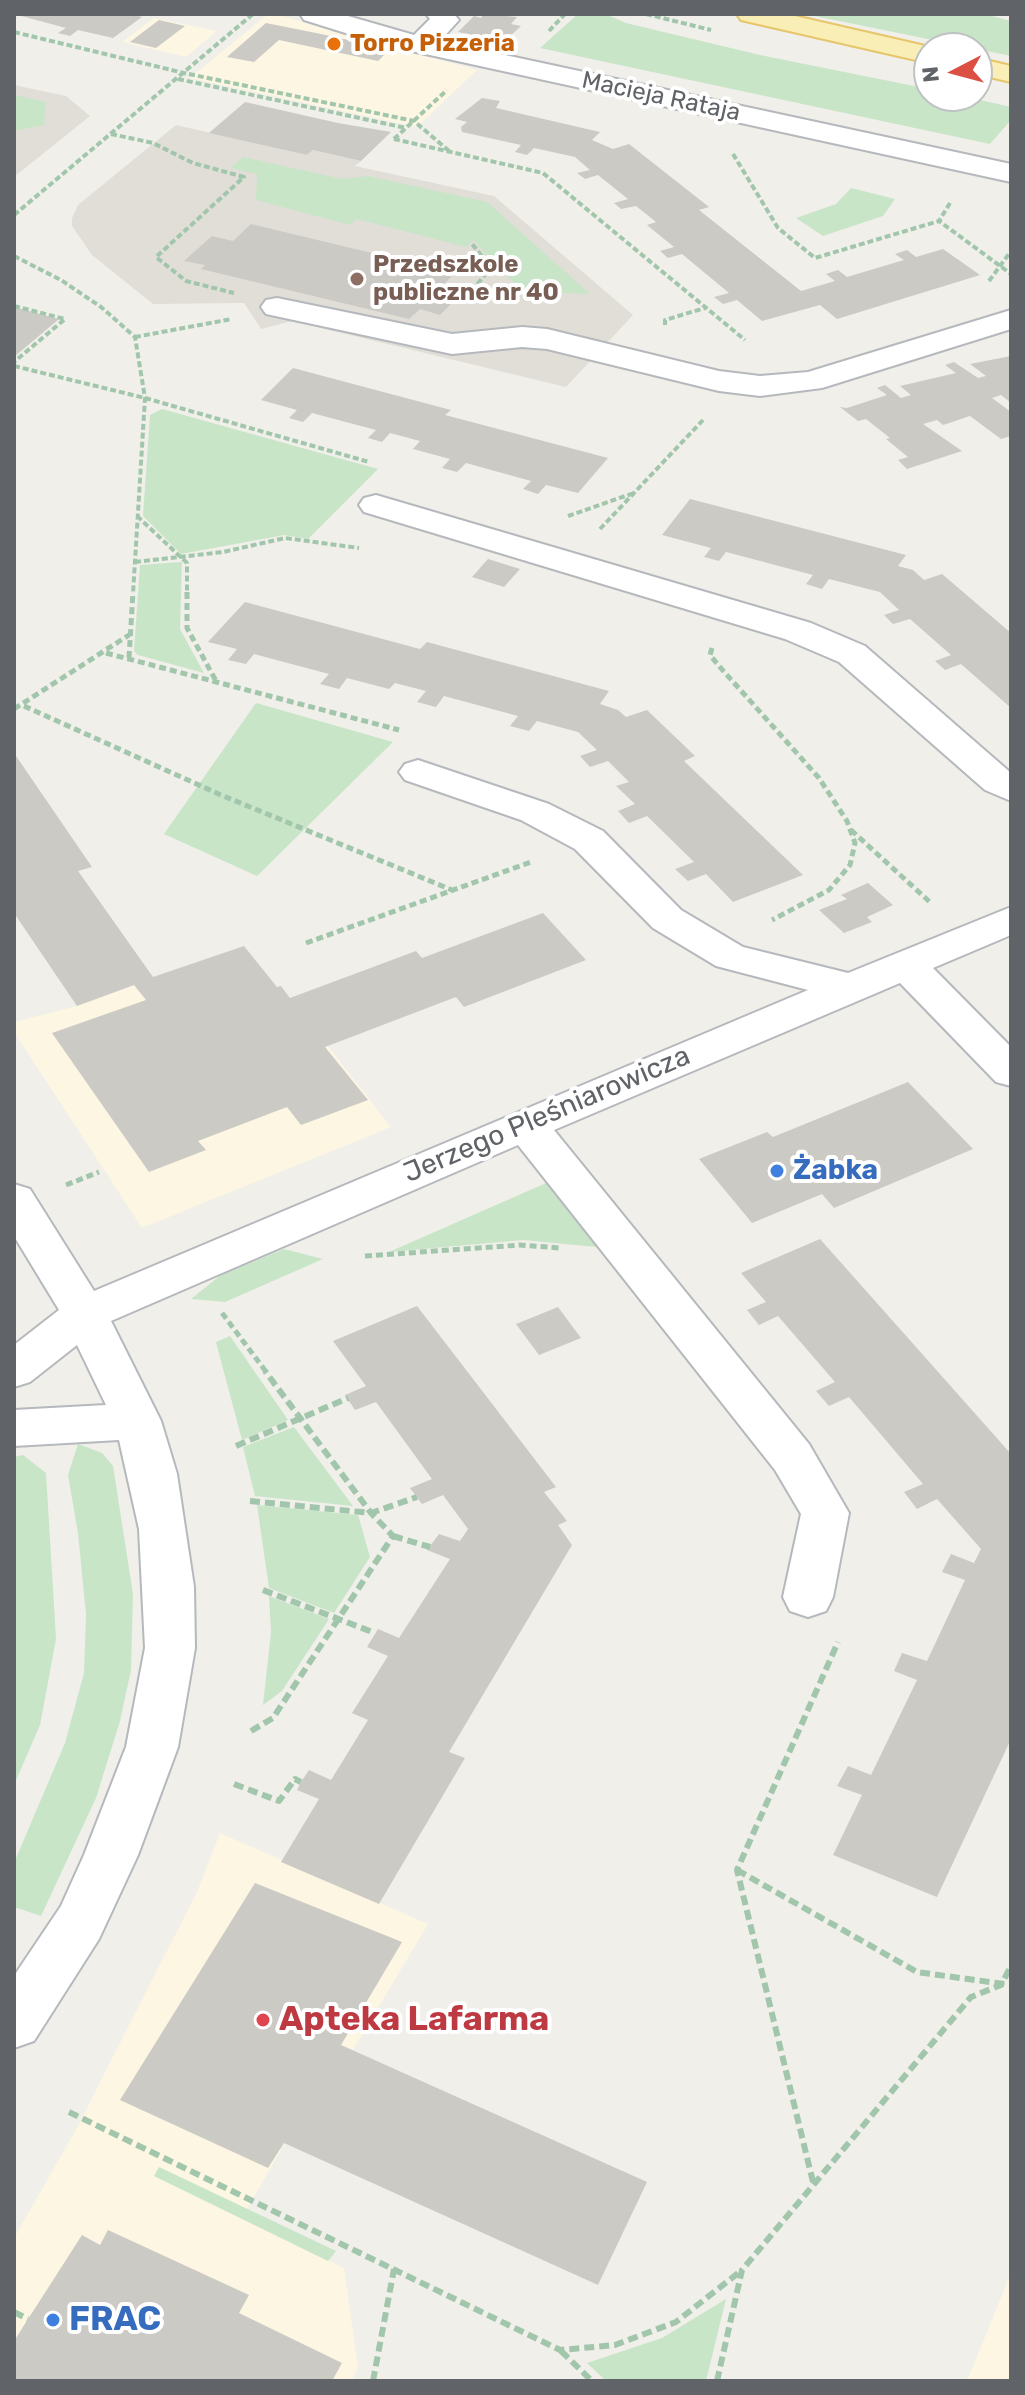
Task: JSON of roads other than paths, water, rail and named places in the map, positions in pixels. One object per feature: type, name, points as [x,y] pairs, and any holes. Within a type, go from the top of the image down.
[{"type":"main road","points":[[751,14],[913,51]]},
{"type":"street","name":"Macieja Rataja","points":[[316,14],[420,45],[1011,173]]},
{"type":"street","points":[[420,45],[445,20],[440,14]]},
{"type":"street","points":[[277,307],[452,344],[522,337],[547,339],[719,381],[760,386],[811,381],[1011,319]]},
{"type":"street","points":[[376,505],[798,631],[852,654],[998,782],[1011,789]]},
{"type":"street","points":[[418,772],[535,812],[589,840],[667,919],[730,957],[850,987]]},
{"type":"street","name":"Jerzego Pleśniarowicza","points":[[14,1370],[85,1314],[1011,920]]},
{"type":"street","points":[[905,964],[1011,1072]]},
{"type":"street","points":[[526,1125],[792,1457],[825,1513],[808,1597]]},
{"type":"street","points":[[14,2023],[80,1922],[111,1855],[152,1747],[170,1648],[169,1587],[153,1474],[137,1421],[85,1314],[21,1223]]},
{"type":"street","points":[[14,1428],[137,1421]]},
{"type":"place","name":"Torro Pizzeria","points":[[334,44]]},
{"type":"place","name":"Przedszkole publiczne nr 40","points":[[357,279]]},
{"type":"place","name":"Żabka","points":[[777,1171]]},
{"type":"place","name":"Apteka Lafarma","points":[[263,2020]]},
{"type":"place","name":"FRAC","points":[[53,2320]]}]
